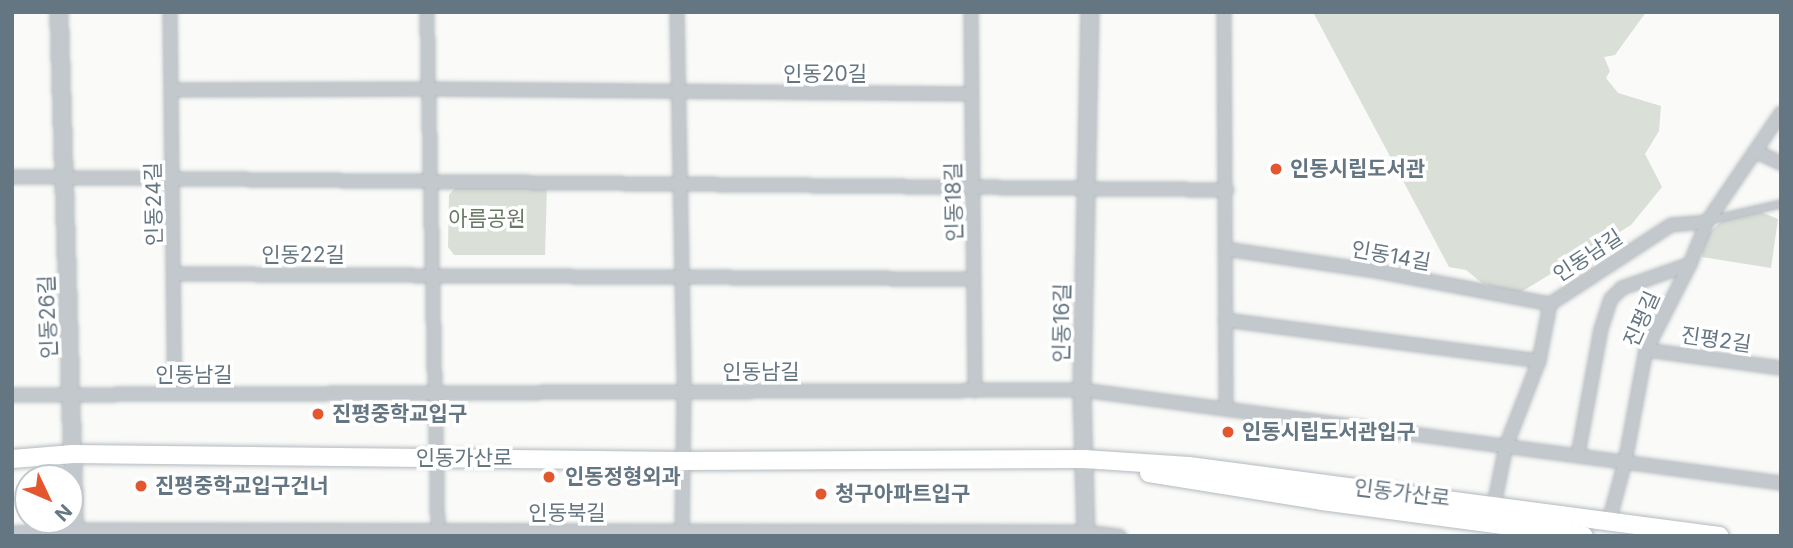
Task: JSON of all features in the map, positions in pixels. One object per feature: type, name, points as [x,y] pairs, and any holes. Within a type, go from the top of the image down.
[{"type":"main road","name":"인동가산로","points":[[12,459],[73,454],[681,461],[1084,459],[1189,466],[1719,536]]},
{"type":"main road","name":"인동가산로","points":[[1084,459],[1195,482],[1508,531],[1584,536]]},
{"type":"street","name":"인동26길","points":[[60,12],[73,464]]},
{"type":"street","name":"인동24길","points":[[170,12],[175,394]]},
{"type":"street","points":[[428,12],[438,534]]},
{"type":"street","points":[[677,12],[684,392],[682,534]]},
{"type":"street","name":"인동18길","points":[[971,12],[975,391]]},
{"type":"street","name":"인동16길","points":[[1086,534],[1082,390],[1090,12]]},
{"type":"street","points":[[1224,12],[1227,190],[1226,409]]},
{"type":"street","points":[[172,90],[429,89]]},
{"type":"street","name":"인동20길","points":[[429,89],[972,94]]},
{"type":"street","name":"진평길","points":[[1609,521],[1625,461],[1646,350],[1690,264],[1707,222],[1781,113]]},
{"type":"street","points":[[1757,152],[1781,163]]},
{"type":"street","points":[[12,177],[431,179],[1227,190]]},
{"type":"street","name":"인동남길","points":[[1506,446],[1539,361],[1550,304],[1671,225],[1707,222]]},
{"type":"street","name":"인동14길","points":[[1225,248],[1376,271],[1550,304]]},
{"type":"street","points":[[1578,455],[1601,329],[1611,299],[1622,288],[1690,264]]},
{"type":"street","name":"인동22길","points":[[174,274],[433,275]]},
{"type":"street","points":[[433,275],[974,279]]},
{"type":"street","points":[[1225,320],[1539,361]]},
{"type":"street","name":"진평2길","points":[[1646,350],[1781,369]]},
{"type":"street","name":"인동남길","points":[[12,395],[1082,390],[1781,483]]},
{"type":"street","points":[[1494,505],[1506,446]]},
{"type":"street","name":"인동북길","points":[[84,533],[1120,536]]},
{"type":"lane","points":[[1707,222],[1781,204]]},
{"type":"green space","points":[[1313,12],[1646,12],[1615,55],[1604,57],[1610,71],[1606,78],[1618,93],[1661,106],[1659,131],[1645,154],[1662,187],[1631,225],[1518,294],[1482,283],[1466,270],[1449,267]]},
{"type":"green space","name":"아름공원","points":[[461,181],[547,186],[545,255],[454,255],[448,247],[449,195]]},
{"type":"green space","points":[[1761,212],[1778,219],[1771,268],[1702,257],[1703,238],[1723,220]]},
{"type":"place","name":"인동시립도서관","points":[[1276,169]]},
{"type":"place","name":"진평중학교입구","points":[[318,414]]},
{"type":"place","name":"인동시립도서관입구","points":[[1228,432]]},
{"type":"place","name":"인동정형외과","points":[[549,477]]},
{"type":"place","name":"진평중학교입구건너","points":[[141,486]]},
{"type":"place","name":"청구아파트입구","points":[[821,494]]}]
